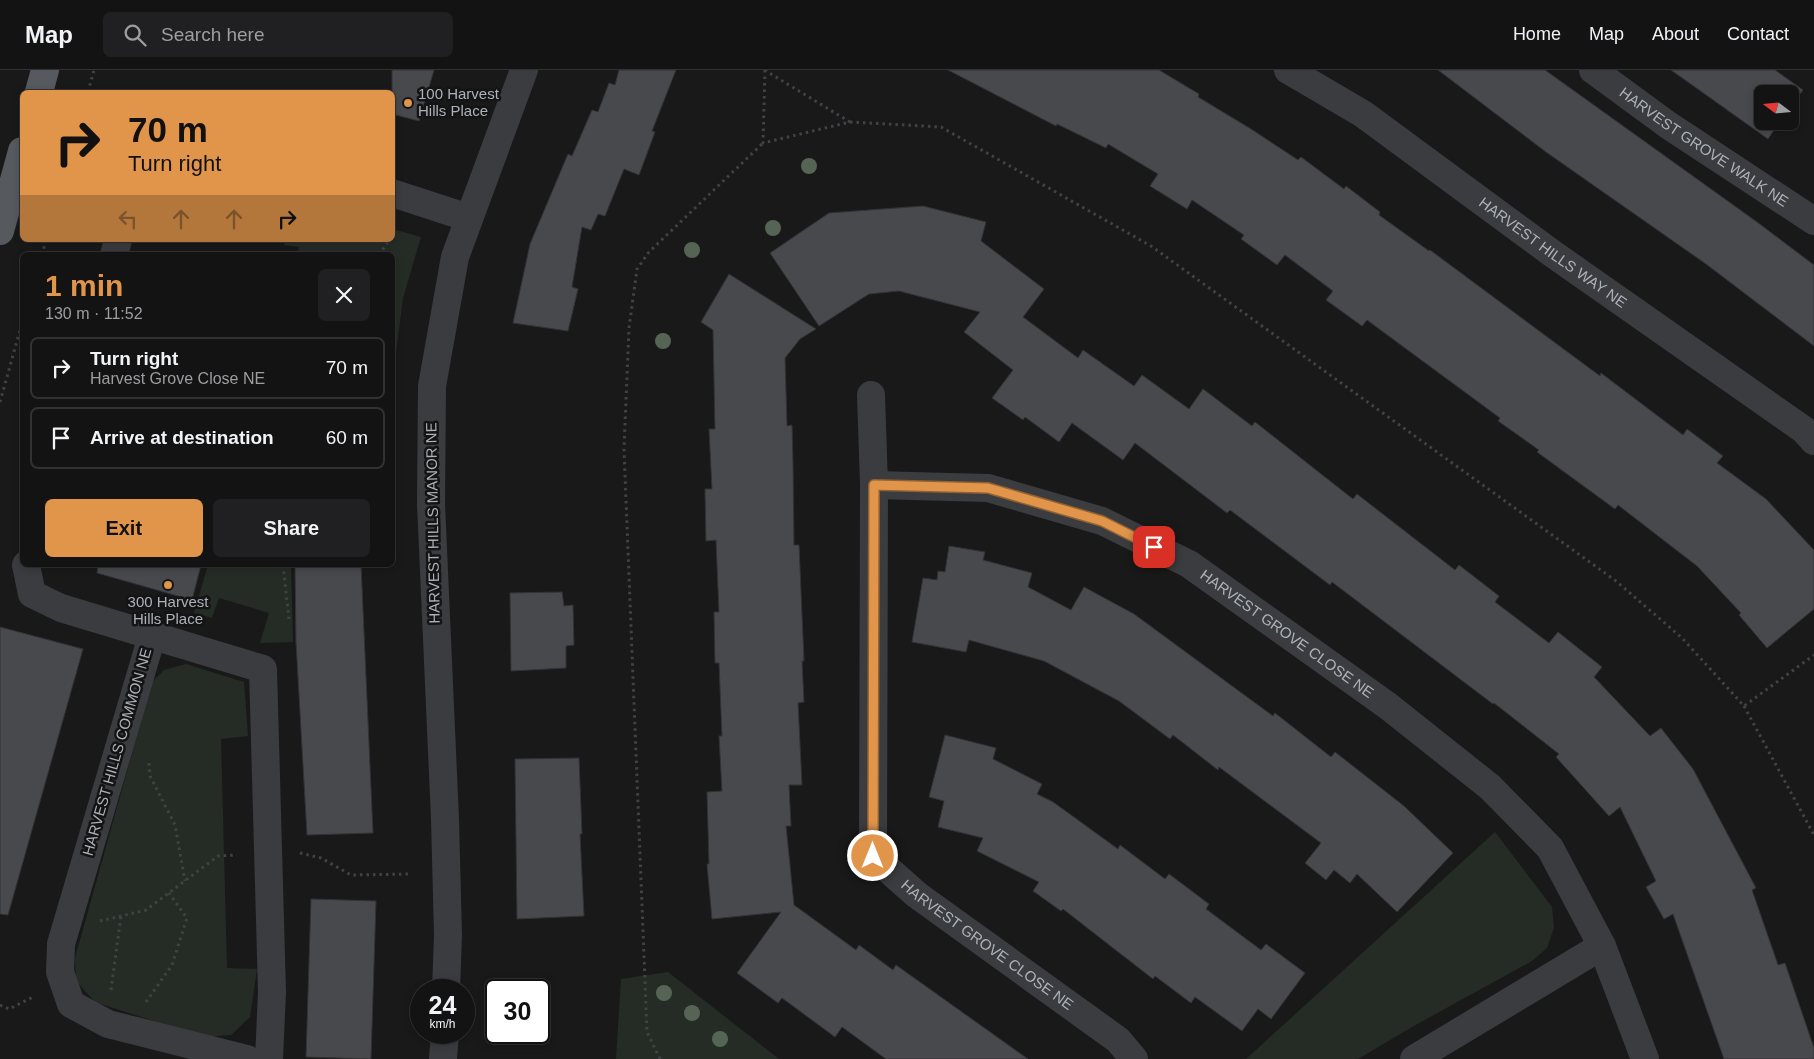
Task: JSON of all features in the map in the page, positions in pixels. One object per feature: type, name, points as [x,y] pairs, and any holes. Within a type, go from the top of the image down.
[{"type":"main road","points":[[40,90],[46,70]]},
{"type":"main road","points":[[0,231],[20,158]]},
{"type":"street","name":"HARVEST HILLS MANOR NE","points":[[446,979],[448,935],[445,819],[431,504],[432,386],[455,257],[524,70]]},
{"type":"street","name":"HARVEST HILLS WAY NE","points":[[1288,70],[1363,114],[1553,254],[1804,430],[1814,441]]},
{"type":"street","name":"HARVEST GROVE WALK NE","points":[[1594,70],[1668,125],[1814,221]]},
{"type":"street","points":[[395,194],[469,218]]},
{"type":"street","name":"HARVEST GROVE CLOSE NE","points":[[871,395],[874,485],[873,856],[918,895],[1118,1040],[1134,1059]]},
{"type":"street","name":"HARVEST GROVE CLOSE NE","points":[[874,485],[988,488],[1102,521],[1189,564],[1388,706],[1490,787],[1550,848],[1602,946],[1645,1059]]},
{"type":"street","points":[[26,567],[32,594],[61,608],[152,636]]},
{"type":"street","name":"HARVEST HILLS COMMON NE","points":[[247,1059],[108,1024],[71,1004],[60,972],[61,944],[152,636],[263,669],[272,992],[269,1059]]},
{"type":"street","points":[[1414,1059],[1602,946]]},
{"type":"street","points":[[443,1059],[444,1044]]},
{"type":"path","points":[[89,90],[94,70]]},
{"type":"path","points":[[763,143],[765,71],[850,122]]},
{"type":"path","points":[[660,1059],[647,1032],[624,449],[629,328],[637,269],[650,252],[763,143],[850,122],[941,127],[1151,246],[1616,581],[1682,638],[1744,706],[1814,835]]},
{"type":"path","points":[[0,402],[20,330]]},
{"type":"path","points":[[283,567],[289,619]]},
{"type":"path","points":[[1744,706],[1814,655]]},
{"type":"path","points":[[148,757],[150,776],[175,825],[185,881]]},
{"type":"path","points":[[295,852],[321,858],[351,875],[412,874]]},
{"type":"path","points":[[96,922],[146,910],[218,856],[242,854]]},
{"type":"path","points":[[145,1003],[172,966],[187,918],[169,892]]},
{"type":"path","points":[[111,992],[121,916]]},
{"type":"path","points":[[0,1005],[9,1009],[40,993]]},
{"type":"shaded area","points":[[395,230],[421,237],[403,298],[395,361],[395,252],[298,252],[299,247],[284,245],[285,242],[395,242]]},
{"type":"shaded area","points":[[207,567],[291,567],[293,642],[260,643],[269,613],[219,598],[212,618],[194,613]]},
{"type":"shaded area","points":[[186,664],[244,682],[248,736],[221,739],[227,968],[257,969],[250,1017],[231,1035],[203,1037],[95,1002],[76,981],[75,958],[152,682],[164,670]]},
{"type":"shaded area","points":[[1495,832],[1552,907],[1554,928],[1547,948],[1532,961],[1358,1059],[1246,1059]]},
{"type":"shaded area","points":[[668,972],[779,1059],[616,1059],[621,979]]},
{"type":"building","points":[[392,70],[434,70],[419,121],[395,115],[395,90],[392,90]]},
{"type":"building","points":[[619,70],[676,70],[652,131],[655,132],[639,175],[624,169],[605,216],[598,214],[591,230],[582,227],[572,287],[578,289],[568,331],[513,323],[530,244],[568,154],[572,156],[592,110],[598,112],[609,83],[615,85]]},
{"type":"building","points":[[948,70],[1159,70],[1199,94],[1198,97],[1298,160],[1301,157],[1344,189],[1346,186],[1380,212],[1379,215],[1430,250],[1600,376],[1601,373],[1683,435],[1687,429],[1723,456],[1717,463],[1766,499],[1814,550],[1814,609],[1767,648],[1739,615],[1741,613],[1697,566],[1618,505],[1615,509],[1537,452],[1539,450],[1498,421],[1500,418],[1367,320],[1362,326],[1326,300],[1333,291],[1285,255],[1277,265],[1241,239],[1244,235],[1192,200],[1187,209],[1150,186],[1158,174],[1108,144],[1106,148],[1057,124],[1056,126]]},
{"type":"building","points":[[1438,70],[1545,70],[1757,222],[1814,265],[1814,346],[1706,264],[1546,152]]},
{"type":"building","points":[[1671,70],[1775,70],[1796,85],[1754,85],[1754,129]]},
{"type":"building","points":[[1799,87],[1803,90],[1799,95]]},
{"type":"building","points":[[1755,130],[1774,130],[1768,139]]},
{"type":"building","points":[[923,206],[986,222],[981,241],[1044,289],[1023,317],[1078,358],[1083,350],[1134,386],[1142,375],[1189,409],[1203,389],[1252,426],[1255,422],[1353,499],[1357,494],[1455,570],[1459,565],[1499,596],[1495,602],[1549,643],[1558,632],[1602,667],[1594,677],[1650,736],[1661,728],[1693,769],[1756,888],[1752,890],[1778,965],[1785,963],[1814,1048],[1814,1059],[1724,1059],[1673,914],[1664,919],[1646,887],[1656,881],[1620,807],[1609,816],[1556,757],[1559,754],[1494,703],[1332,582],[1330,585],[1230,510],[1227,513],[1135,443],[1123,460],[1072,423],[1059,442],[1025,417],[1023,420],[992,398],[1013,370],[964,332],[980,312],[899,291],[869,294],[819,326],[770,253],[829,213]]},
{"type":"building","points":[[729,274],[816,329],[800,339],[785,358],[787,426],[792,425],[794,545],[799,545],[804,661],[802,661],[804,702],[798,703],[802,785],[789,785],[791,826],[786,826],[794,905],[856,950],[859,945],[893,970],[896,965],[1028,1059],[886,1059],[842,1027],[835,1037],[782,998],[778,1003],[737,973],[781,912],[712,919],[707,864],[709,864],[707,792],[722,791],[719,736],[722,736],[719,663],[715,663],[714,612],[719,612],[716,540],[706,541],[705,489],[712,489],[709,429],[715,429],[713,330],[701,322]]},
{"type":"building","points":[[949,546],[985,552],[983,560],[1032,573],[1028,587],[1071,610],[1084,587],[1134,614],[1273,716],[1275,713],[1331,757],[1335,752],[1404,806],[1453,853],[1397,912],[1357,874],[1350,883],[1334,870],[1326,880],[1305,863],[1321,843],[1219,767],[1218,770],[1173,735],[1170,739],[1119,701],[1044,661],[969,640],[966,652],[912,642],[923,578],[937,580],[938,571],[945,572]]},
{"type":"building","name":"300 Harvest Hills Place","points":[[98,567],[200,567],[192,600],[97,573]]},
{"type":"building","points":[[295,567],[361,567],[373,833],[307,835],[296,642]]},
{"type":"building","points":[[562,592],[564,606],[573,605],[574,645],[566,646],[566,668],[511,671],[510,593]]},
{"type":"building","points":[[0,627],[83,649],[8,915],[0,914]]},
{"type":"building","points":[[945,735],[996,748],[993,759],[1042,784],[1037,794],[1053,802],[1118,849],[1120,845],[1165,879],[1169,874],[1209,904],[1206,909],[1261,950],[1266,944],[1305,973],[1271,1019],[1258,1009],[1242,1031],[1195,997],[1191,1003],[1155,976],[1153,979],[1063,909],[1061,911],[1033,891],[1039,882],[977,851],[983,838],[938,827],[944,801],[929,797]]},
{"type":"building","points":[[579,758],[584,916],[517,919],[515,759]]},
{"type":"building","points":[[311,899],[376,901],[371,1059],[306,1057]]},
{"type":"place","name":"100 Harvest Hills Place","points":[[408,103]]},
{"type":"place","name":"300 Harvest Hills Place","points":[[168,585]]},
{"type":"route","points":[[873,856],[874,485],[988,488],[1102,521],[1154,547]]}]
